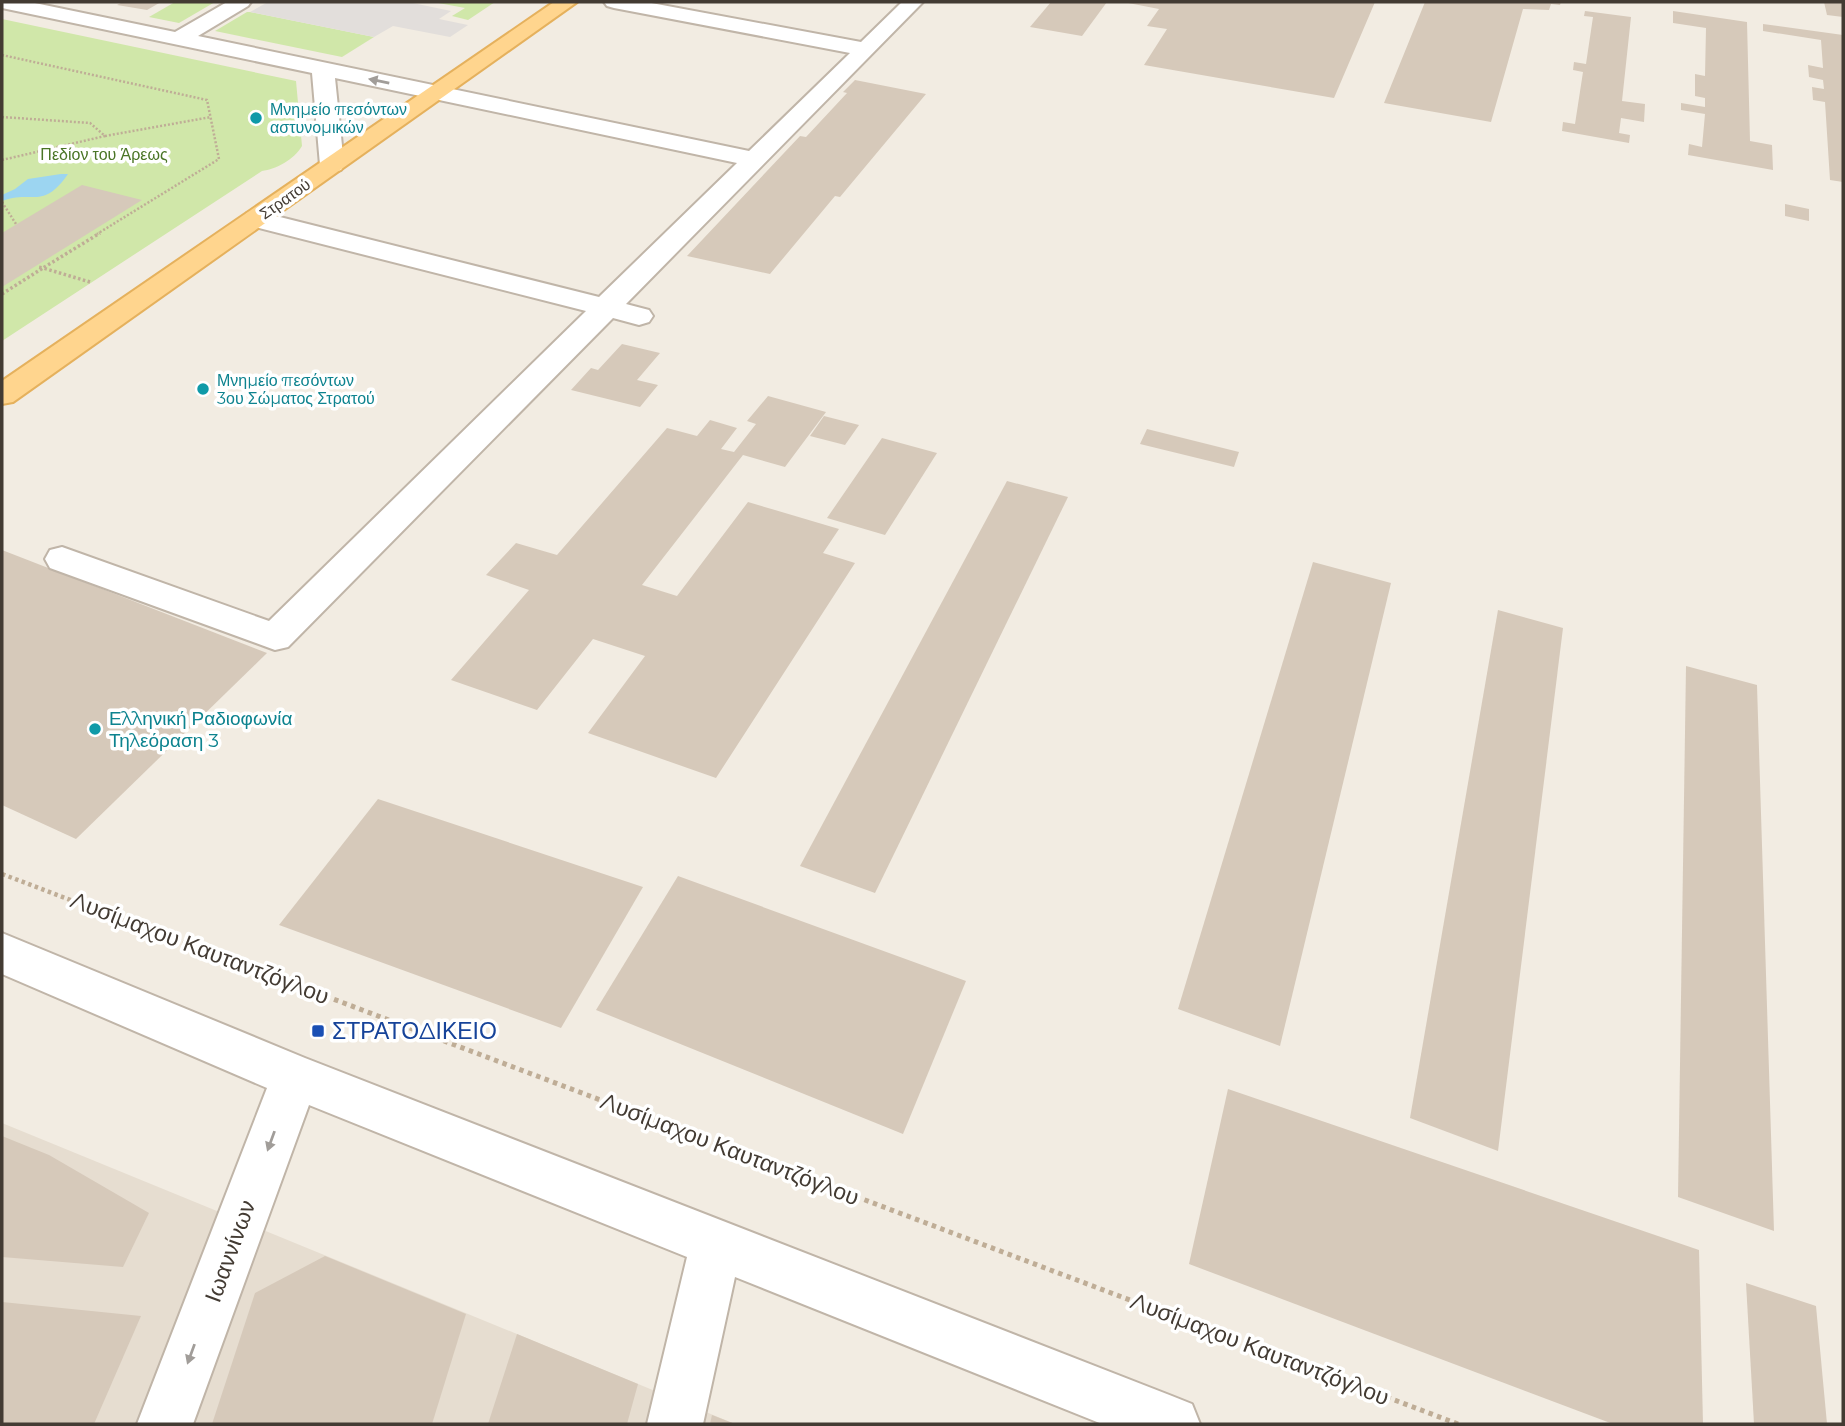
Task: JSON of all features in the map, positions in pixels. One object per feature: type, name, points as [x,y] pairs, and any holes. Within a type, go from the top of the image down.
[{"type":"main road","name":"Στρατού","points":[[2,395],[567,2]]},
{"type":"street","points":[[2,2],[753,159]]},
{"type":"street","points":[[178,39],[241,2]]},
{"type":"street","points":[[614,2],[865,48]]},
{"type":"street","points":[[62,559],[275,637],[624,311],[753,159],[913,2]]},
{"type":"street","points":[[323,69],[332,165]]},
{"type":"street","points":[[256,219],[624,311]]},
{"type":"street","points":[[2,953],[295,1077],[1172,1424]]},
{"type":"street","name":"Ιωαννίνων","points":[[165,1424],[295,1077]]},
{"type":"street","points":[[675,1424],[716,1245]]},
{"type":"path","points":[[2,55],[206,100],[219,159],[2,294]]},
{"type":"path","points":[[2,117],[90,124],[105,136]]},
{"type":"path","points":[[2,160],[105,136],[211,117]]},
{"type":"path","points":[[3,203],[16,224]]},
{"type":"path","points":[[37,267],[91,282]]},
{"type":"path","name":"Λυσίμαχου Καυταντζόγλου","points":[[2,874],[1458,1424]]},
{"type":"shaded area","points":[[268,2],[408,2],[451,11],[439,19],[468,25],[450,37],[393,26],[374,37],[250,12]]},
{"type":"shaded area","points":[[2,1123],[517,1334],[735,1424],[2,1424]]},
{"type":"green space","points":[[175,2],[215,2],[179,23],[149,17]]},
{"type":"green space","points":[[433,2],[495,2],[468,20],[452,16],[465,8]]},
{"type":"green space","points":[[247,12],[374,37],[342,57],[215,31]]},
{"type":"green space","name":"Πεδίον του Άρεως","points":[[2,19],[296,81],[302,146],[284,163],[262,171],[2,341]]},
{"type":"water","points":[[68,174],[52,192],[37,197],[2,201],[2,195],[28,179]]},
{"type":"building","points":[[123,2],[161,2],[147,10],[117,5]]},
{"type":"building","points":[[1051,2],[1107,2],[1082,36],[1030,27]]},
{"type":"building","points":[[1123,2],[1375,2],[1334,98],[1144,65],[1167,29],[1147,26],[1159,9]]},
{"type":"building","points":[[1425,2],[1561,2],[1560,5],[1551,4],[1549,10],[1523,9],[1491,122],[1384,103]]},
{"type":"building","points":[[1824,2],[1843,2],[1843,17],[1827,15]]},
{"type":"building","points":[[1585,11],[1631,17],[1622,101],[1645,104],[1644,122],[1621,118],[1619,133],[1630,135],[1629,143],[1562,131],[1563,122],[1575,124],[1583,72],[1573,70],[1574,62],[1586,64],[1593,17],[1584,16]]},
{"type":"building","points":[[1673,11],[1747,22],[1750,141],[1772,145],[1773,170],[1688,155],[1689,144],[1702,147],[1705,114],[1681,110],[1681,103],[1705,107],[1705,98],[1695,96],[1695,74],[1705,76],[1706,28],[1673,23]]},
{"type":"building","points":[[1763,24],[1843,35],[1843,182],[1830,180],[1825,102],[1813,100],[1812,87],[1824,89],[1823,80],[1809,77],[1808,65],[1823,68],[1821,40],[1763,31]]},
{"type":"building","points":[[855,80],[926,94],[840,197],[835,196],[770,274],[687,256],[800,136],[806,137],[847,93],[843,92]]},
{"type":"building","points":[[82,185],[142,200],[2,287],[2,233]]},
{"type":"building","points":[[1785,204],[1809,209],[1809,221],[1785,216]]},
{"type":"building","points":[[622,344],[660,353],[637,380],[658,385],[640,407],[571,390],[591,368],[598,370]]},
{"type":"building","points":[[768,396],[826,412],[785,467],[743,455],[642,585],[677,596],[748,502],[839,529],[823,553],[855,563],[716,778],[588,733],[645,656],[593,639],[537,710],[451,680],[529,590],[486,575],[516,543],[557,555],[667,428],[697,436],[710,420],[737,428],[721,449],[734,452],[756,424],[747,421]]},
{"type":"building","points":[[824,416],[859,425],[845,445],[810,436]]},
{"type":"building","points":[[1147,429],[1239,452],[1234,467],[1140,444]]},
{"type":"building","points":[[882,438],[937,453],[885,535],[827,518]]},
{"type":"building","points":[[1007,481],[1068,497],[875,893],[800,866]]},
{"type":"building","name":"Ελληνική Ραδιοφωνία Τηλεόραση 3","points":[[2,550],[267,653],[76,839],[2,805]]},
{"type":"building","points":[[1313,562],[1391,583],[1280,1046],[1178,1009]]},
{"type":"building","points":[[1498,610],[1563,628],[1498,1151],[1410,1118]]},
{"type":"building","points":[[1686,666],[1757,685],[1774,1231],[1678,1197]]},
{"type":"building","points":[[378,799],[643,887],[561,1028],[279,925]]},
{"type":"building","points":[[678,876],[966,981],[903,1134],[596,1010]]},
{"type":"building","points":[[1228,1089],[1699,1250],[1703,1424],[1613,1424],[1189,1264]]},
{"type":"building","points":[[2,1136],[49,1155],[149,1213],[123,1267],[2,1257]]},
{"type":"building","points":[[325,1256],[466,1314],[432,1424],[212,1424],[255,1293]]},
{"type":"building","points":[[1746,1283],[1816,1306],[1827,1424],[1754,1424]]},
{"type":"building","points":[[2,1302],[141,1316],[94,1424],[2,1424]]},
{"type":"building","points":[[517,1334],[638,1384],[627,1424],[488,1424]]},
{"type":"building","points":[[712,1415],[735,1424],[710,1424]]},
{"type":"place","name":"Μνημείο πεσόντων αστυνομικών","points":[[256,118]]},
{"type":"place","name":"Μνημείο πεσόντων 3ου Σώματος Στρατού","points":[[203,389]]},
{"type":"place","name":"Ελληνική Ραδιοφωνία Τηλεόραση 3","points":[[95,729]]},
{"type":"place","name":"ΣΤΡΑΤΟΔΙΚΕΙΟ","points":[[318,1031]]}]
